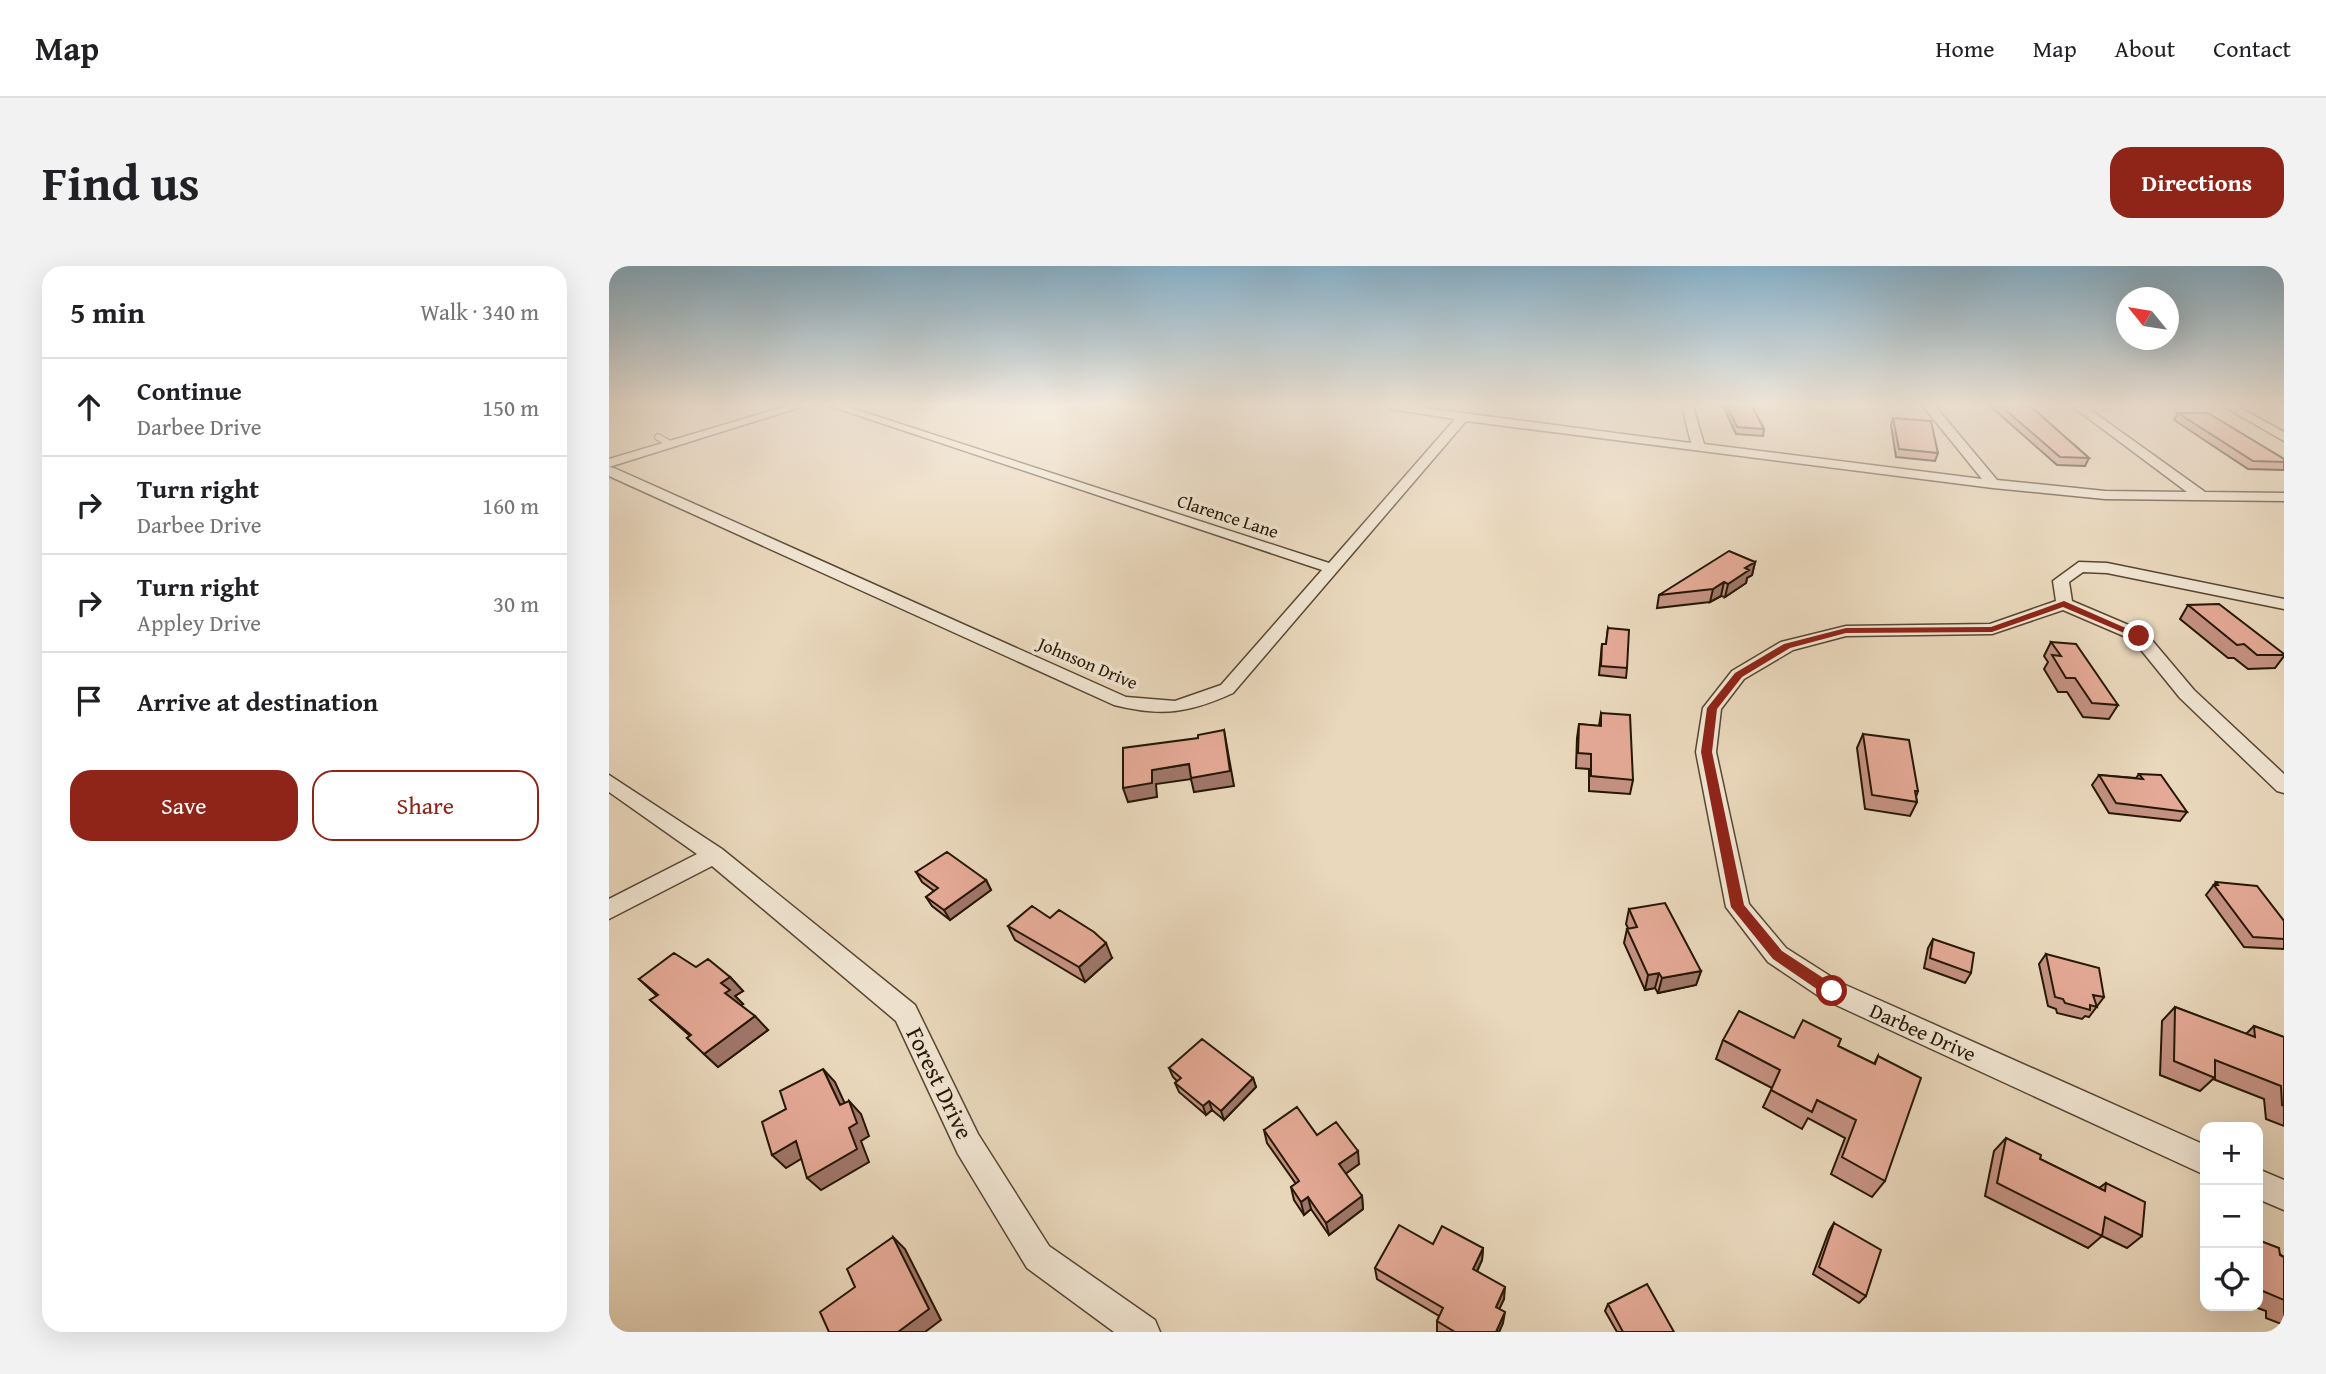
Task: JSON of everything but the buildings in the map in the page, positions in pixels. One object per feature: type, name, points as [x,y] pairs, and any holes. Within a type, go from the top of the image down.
[{"type":"street","points":[[609,463],[632,456]]},
{"type":"street","name":"Clarence Lane","points":[[987,456],[1330,568]]},
{"type":"street","name":"Johnson Drive","points":[[609,471],[1121,701],[1160,710],[1193,706],[1227,689],[1429,456]]},
{"type":"street","points":[[1774,456],[1993,484],[2105,495],[2284,497]]},
{"type":"street","points":[[1970,456],[1993,484]]},
{"type":"street","points":[[2146,456],[2203,497]]},
{"type":"street","points":[[2284,604],[2107,568],[2079,567],[2061,581],[2064,604],[2139,636],[2187,694],[2284,786]]},
{"type":"street","name":"Darbee Drive","points":[[2064,604],[1992,629],[1846,631],[1787,646],[1738,675],[1712,708],[1706,752],[1738,907],[1777,955],[1832,991],[2200,1158]]},
{"type":"street","name":"Forest Drive","points":[[609,782],[714,855],[906,1013],[968,1144],[1038,1257],[1143,1332]]},
{"type":"street","points":[[609,910],[714,855]]},
{"type":"street","points":[[2260,1185],[2284,1195]]},
{"type":"route","points":[[1832,991],[1777,955],[1738,907],[1706,752],[1712,708],[1738,675],[1787,646],[1846,631],[1992,629],[2064,604],[2098,616],[2139,636]]}]
